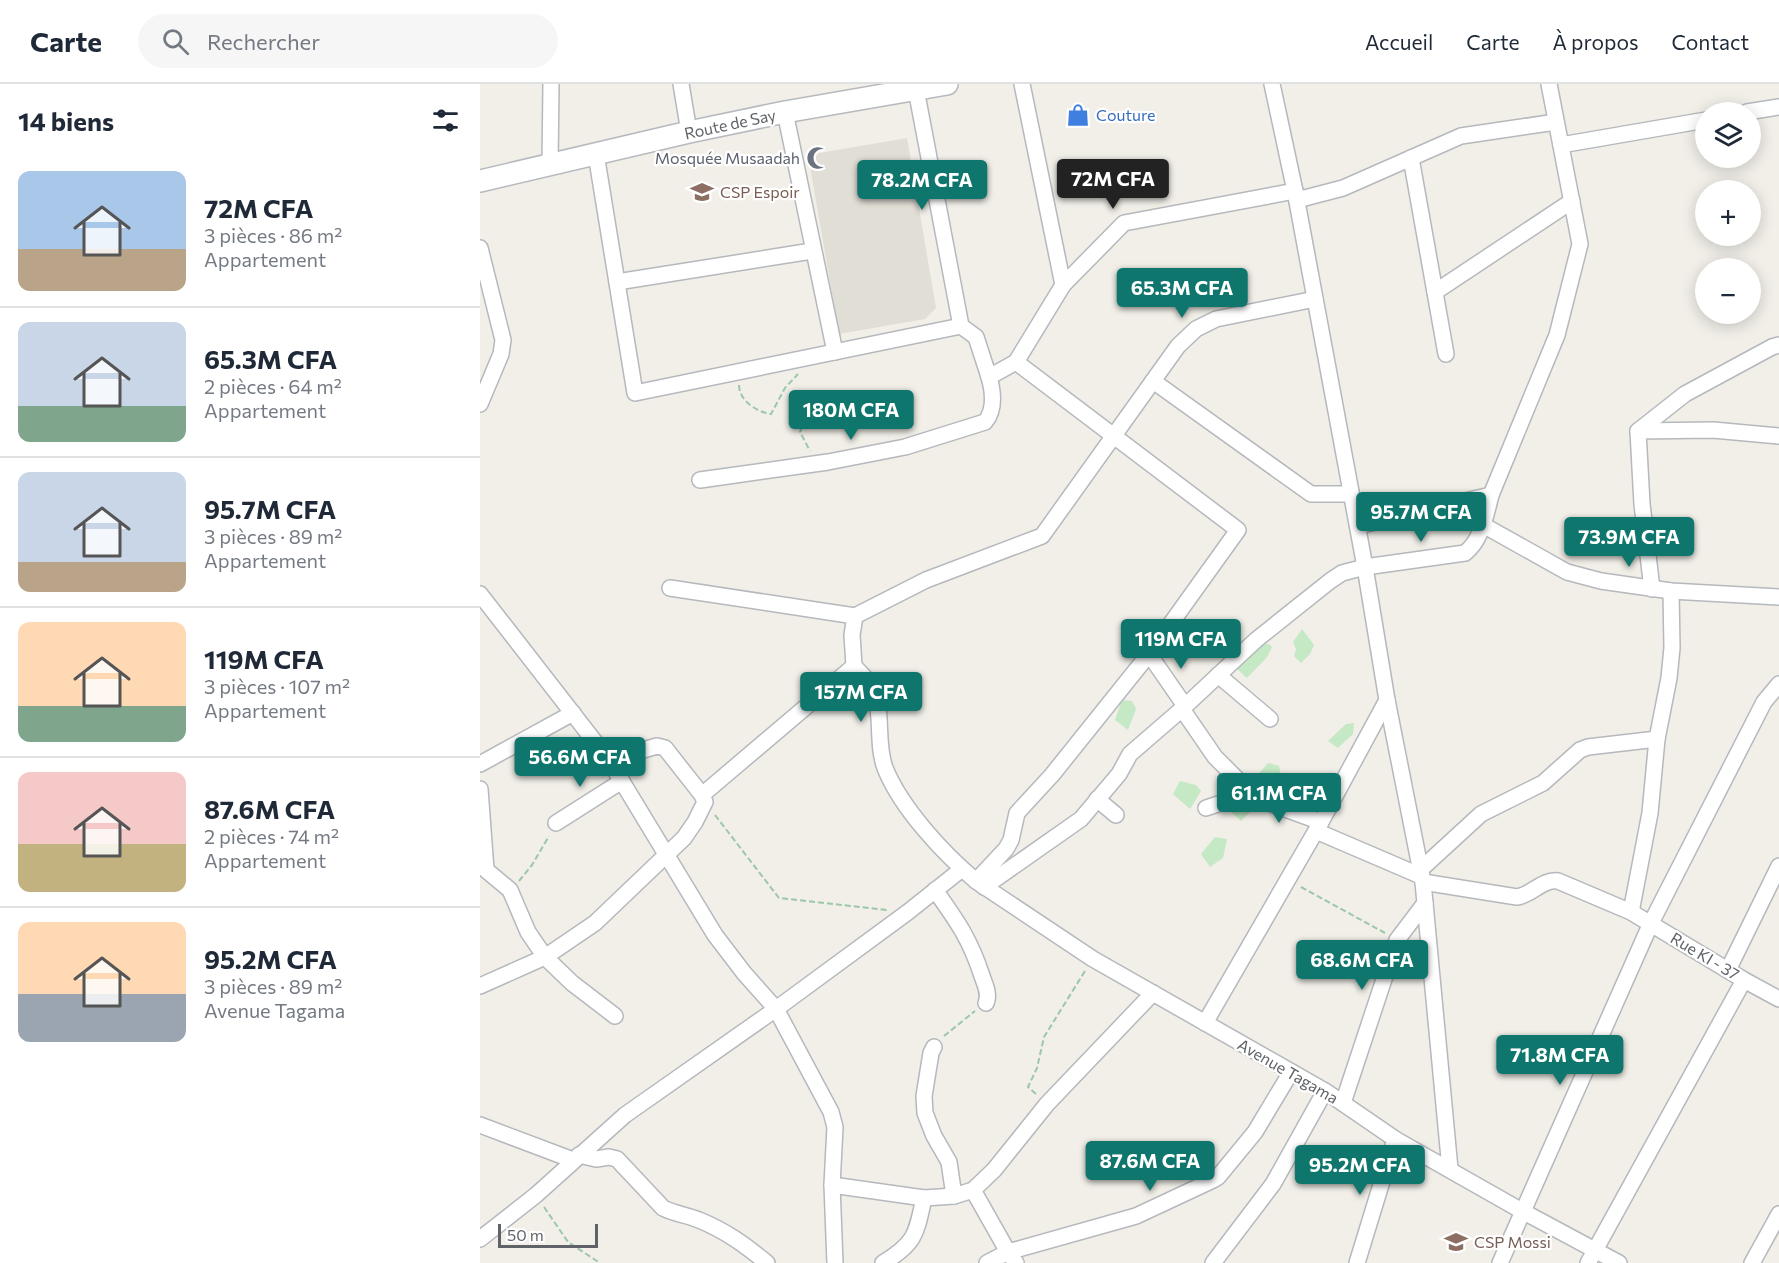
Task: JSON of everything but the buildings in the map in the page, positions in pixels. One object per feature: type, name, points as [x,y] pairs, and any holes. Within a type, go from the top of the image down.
[{"type":"main road","name":"Route de Say","points":[[480,181],[785,112],[916,87],[947,84]]},
{"type":"street","points":[[550,165],[551,84]]},
{"type":"street","points":[[681,84],[689,132]]},
{"type":"street","points":[[1022,84],[1063,285]]},
{"type":"street","points":[[1272,84],[1296,196],[1421,876],[1450,1168]]},
{"type":"street","points":[[980,884],[1081,819],[1119,774],[1130,754],[1256,639],[1330,581],[1342,573],[1365,567],[1465,553],[1474,544],[1483,525],[1491,495],[1557,335],[1580,244],[1549,84]]},
{"type":"street","points":[[700,480],[828,462],[905,447],[985,422],[989,416],[994,392],[976,337],[961,326],[916,87]]},
{"type":"street","points":[[1761,110],[1779,107]]},
{"type":"street","points":[[785,112],[812,251],[835,352]]},
{"type":"street","points":[[989,377],[1016,362],[1063,285],[1124,223],[1343,188],[1461,136],[1556,122]]},
{"type":"street","points":[[1561,145],[1695,122]]},
{"type":"street","points":[[596,154],[634,393],[961,326]]},
{"type":"street","points":[[1411,158],[1446,354]]},
{"type":"street","points":[[1435,292],[1572,201]]},
{"type":"street","points":[[480,248],[503,345],[481,400]]},
{"type":"street","points":[[616,282],[812,251]]},
{"type":"street","points":[[670,588],[855,616],[926,580],[1042,536],[1178,346],[1196,328],[1216,319],[1315,299]]},
{"type":"street","points":[[480,305],[496,309]]},
{"type":"street","points":[[1638,431],[1685,394],[1779,345]]},
{"type":"street","points":[[980,884],[1011,840],[1017,813],[1052,775],[1149,654],[1238,530],[1016,362]]},
{"type":"street","points":[[1153,381],[1311,494],[1350,494]]},
{"type":"street","points":[[1638,431],[1713,430],[1779,436]]},
{"type":"street","points":[[1638,431],[1642,504],[1652,589]]},
{"type":"street","points":[[1358,526],[1491,495]]},
{"type":"street","points":[[1483,525],[1567,572],[1601,581],[1671,591],[1779,597]]},
{"type":"street","points":[[1631,912],[1650,813],[1657,739],[1669,678],[1672,648],[1671,591]]},
{"type":"street","points":[[480,594],[609,760],[715,935],[776,1009],[834,1119],[832,1185],[835,1263]]},
{"type":"street","points":[[480,986],[545,957],[595,923],[684,838],[695,822],[704,798],[854,666],[852,635],[855,616]]},
{"type":"street","name":"Rue KI - 37","points":[[1149,654],[1215,757],[1252,794],[1266,802],[1421,876],[1517,897],[1545,883],[1558,881],[1631,912],[1779,999]]},
{"type":"street","name":"Avenue Tagama","points":[[854,666],[871,685],[874,692],[881,755],[885,769],[906,808],[962,869],[980,884],[1093,959],[1325,1091],[1395,1139],[1450,1168],[1522,1211],[1591,1257],[1619,1263]]},
{"type":"street","points":[[1218,675],[1270,719]]},
{"type":"street","points":[[1500,1263],[1651,923],[1764,702],[1779,684]]},
{"type":"street","points":[[1205,1023],[1319,826],[1387,700]]},
{"type":"street","points":[[480,764],[573,713]]},
{"type":"street","points":[[1421,876],[1481,814],[1543,783],[1580,750],[1588,747],[1657,739]]},
{"type":"street","points":[[609,760],[661,746],[665,748],[704,798]]},
{"type":"street","points":[[556,823],[622,781]]},
{"type":"street","points":[[1206,808],[1221,803],[1243,785]]},
{"type":"street","points":[[480,789],[483,872],[510,890],[528,932],[545,957],[572,983],[615,1016]]},
{"type":"street","points":[[1097,799],[1116,815]]},
{"type":"street","points":[[1728,970],[1779,866]]},
{"type":"street","points":[[480,1239],[536,1195],[625,1114],[776,1009],[908,912],[962,869]]},
{"type":"street","points":[[935,890],[963,929],[973,948],[988,994],[986,1003]]},
{"type":"street","points":[[1343,1103],[1397,940],[1425,903]]},
{"type":"street","points":[[1591,1257],[1744,980]]},
{"type":"street","points":[[832,1185],[924,1198],[954,1196],[973,1190],[990,1175],[1047,1104],[1153,993]]},
{"type":"street","points":[[934,1047],[924,1096],[925,1113],[934,1136],[949,1161],[954,1196]]},
{"type":"street","points":[[987,1263],[1136,1216],[1218,1177],[1255,1132],[1291,1072]]},
{"type":"street","points":[[1213,1263],[1273,1184],[1325,1091]]},
{"type":"street","points":[[480,1125],[576,1158],[609,1157],[617,1159],[663,1208],[696,1218],[729,1234],[767,1263]]},
{"type":"street","points":[[1357,1263],[1395,1139]]},
{"type":"street","points":[[973,1190],[1012,1257]]},
{"type":"street","points":[[883,1263],[897,1254],[913,1238],[917,1231],[924,1198]]},
{"type":"street","points":[[1752,1263],[1779,1214]]},
{"type":"path","points":[[738,372],[739,393],[762,413],[771,414],[785,387],[818,355]]},
{"type":"path","points":[[809,410],[800,432],[808,450],[828,462]]},
{"type":"path","points":[[704,798],[779,898],[908,912]]},
{"type":"path","points":[[510,890],[532,865],[556,823]]},
{"type":"path","points":[[1288,879],[1397,940]]},
{"type":"path","points":[[1047,1104],[1028,1087],[1037,1068],[1044,1037],[1093,959]]},
{"type":"path","points":[[934,1047],[951,1030],[986,1003]]},
{"type":"path","points":[[536,1195],[568,1242],[600,1263]]},
{"type":"shaded area","name":"CSP Espoir","points":[[907,138],[936,308],[925,319],[839,334],[808,155]]},
{"type":"green space","points":[[1302,629],[1314,645],[1310,654],[1301,663],[1294,656],[1296,649],[1293,642]]},
{"type":"green space","points":[[1269,644],[1272,647],[1267,657],[1247,678],[1237,669],[1259,645]]},
{"type":"green space","points":[[1122,700],[1132,701],[1136,709],[1128,730],[1115,720]]},
{"type":"green space","points":[[1354,723],[1353,734],[1338,748],[1328,741],[1346,724]]},
{"type":"green space","points":[[1268,763],[1279,766],[1281,776],[1267,789],[1258,788],[1255,778]]},
{"type":"green space","points":[[1180,781],[1196,785],[1201,791],[1190,809],[1173,794]]},
{"type":"green space","points":[[1238,796],[1254,798],[1255,807],[1241,821],[1230,811]]},
{"type":"green space","points":[[1215,837],[1227,839],[1223,858],[1210,867],[1201,854]]},
{"type":"place","name":"Couture","points":[[1078,115]]},
{"type":"place","name":"Mosquée Musaadah","points":[[818,158]]},
{"type":"place","name":"CSP Espoir","points":[[702,192]]},
{"type":"place","name":"CSP Mossi","points":[[1456,1242]]}]
